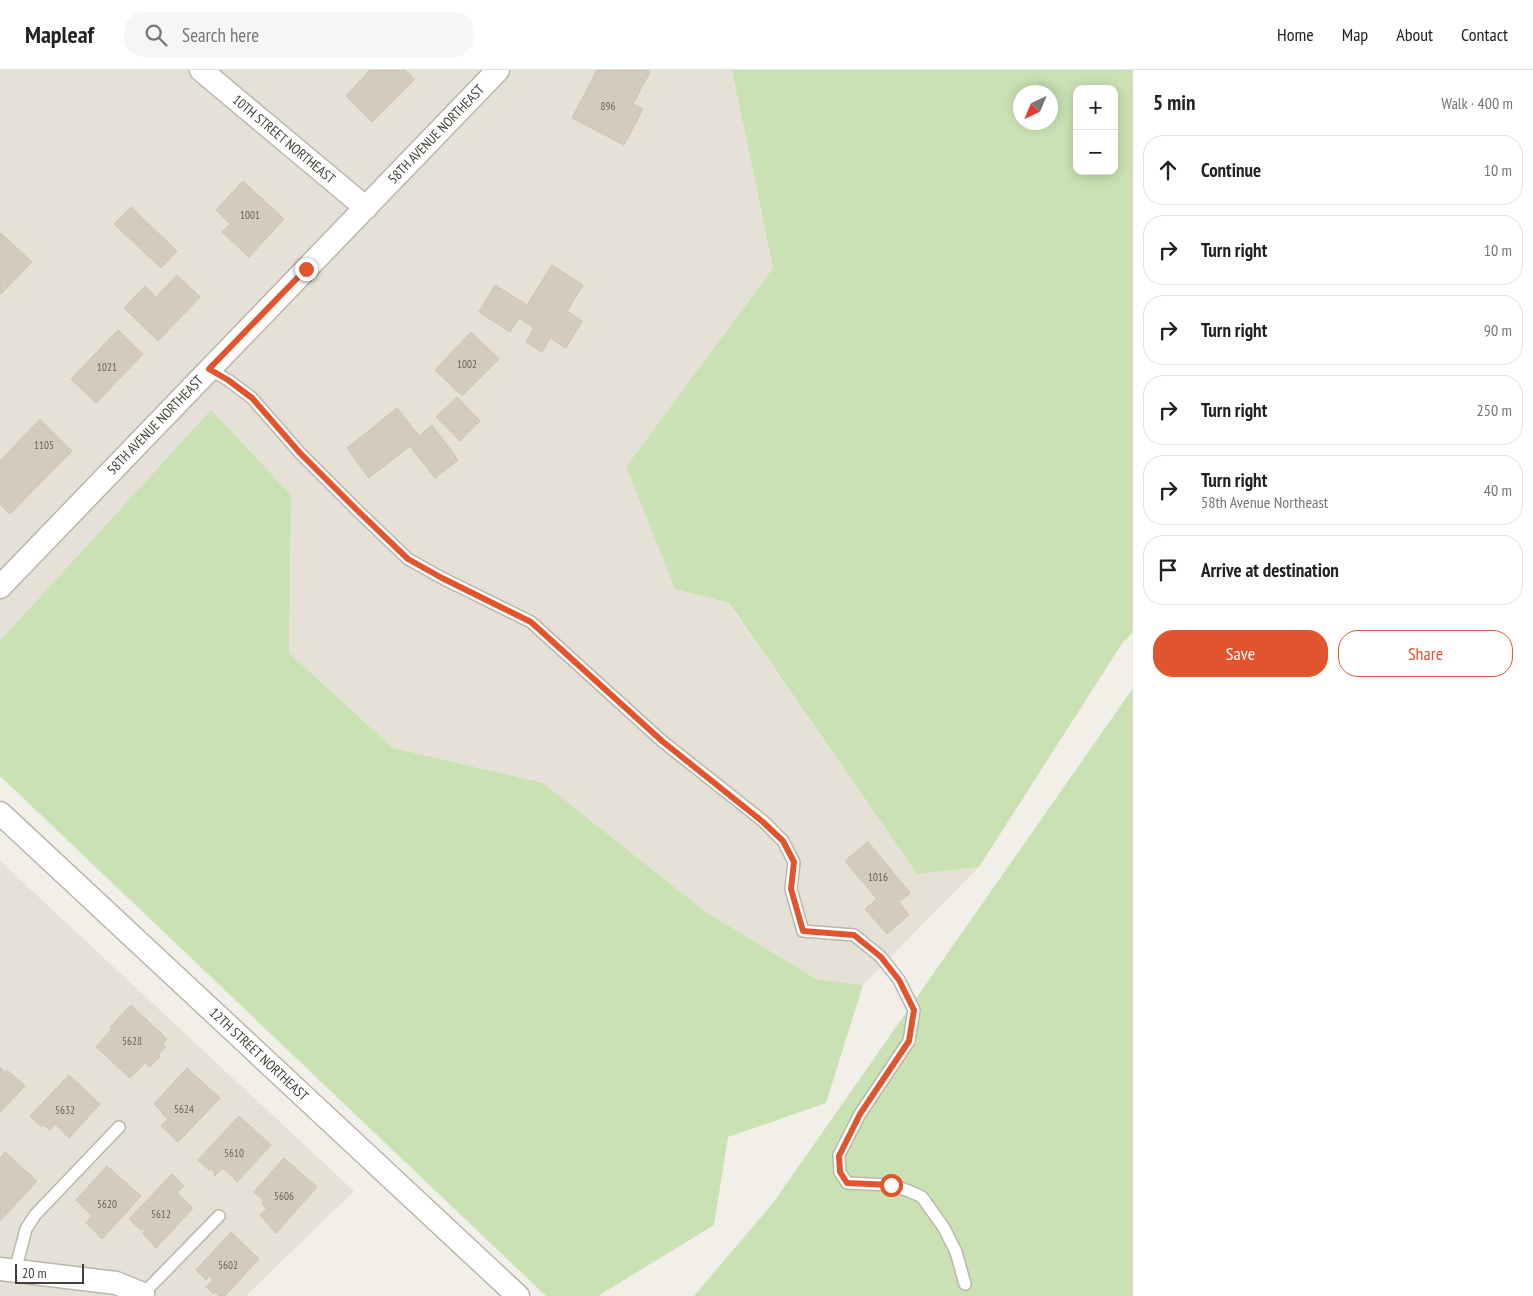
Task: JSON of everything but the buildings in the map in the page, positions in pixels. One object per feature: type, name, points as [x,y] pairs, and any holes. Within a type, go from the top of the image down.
[{"type":"street","name":"10TH STREET NORTHEAST","points":[[202,70],[366,208]]},
{"type":"street","name":"58TH AVENUE NORTHEAST","points":[[0,587],[498,70]]},
{"type":"street","name":"12TH STREET NORTHEAST","points":[[0,813],[518,1296]]},
{"type":"street","points":[[7,1270],[116,1283],[143,1294]]},
{"type":"lane","points":[[209,369],[228,380],[252,398],[300,453],[408,559],[531,622],[662,741],[763,822],[783,841],[794,862],[791,889],[803,931],[854,935],[881,957],[899,980],[914,1010],[909,1041],[860,1114],[839,1156],[840,1172],[847,1183],[891,1185],[922,1197],[944,1228],[956,1252],[965,1284]]},
{"type":"lane","points":[[7,1270],[35,1214],[119,1127]]},
{"type":"lane","points":[[143,1294],[220,1216]]},
{"type":"shaded area","points":[[0,70],[732,70],[773,268],[626,467],[675,589],[728,603],[917,874],[979,867],[863,985],[816,979],[706,912],[543,783],[393,748],[289,653],[291,495],[0,641]]},
{"type":"shaded area","points":[[0,861],[354,1191],[246,1296],[0,1296]]},
{"type":"green space","points":[[732,70],[1133,70],[1133,633],[1123,642],[979,867],[917,874],[729,603],[675,589],[626,467],[773,268]]},
{"type":"green space","points":[[211,410],[291,495],[289,653],[393,748],[543,783],[706,912],[816,979],[863,985],[826,1103],[728,1137],[714,1225],[598,1296],[546,1296],[0,776],[0,641]]},
{"type":"green space","points":[[1133,688],[1133,1296],[694,1296],[773,1203]]},
{"type":"route","points":[[306,269],[209,369],[228,380],[252,398],[300,453],[408,559],[478,597],[531,622],[662,741],[763,822],[783,841],[794,862],[791,889],[803,931],[854,935],[881,957],[899,980],[914,1010],[909,1041],[860,1114],[839,1156],[840,1172],[847,1183],[891,1185]]}]
